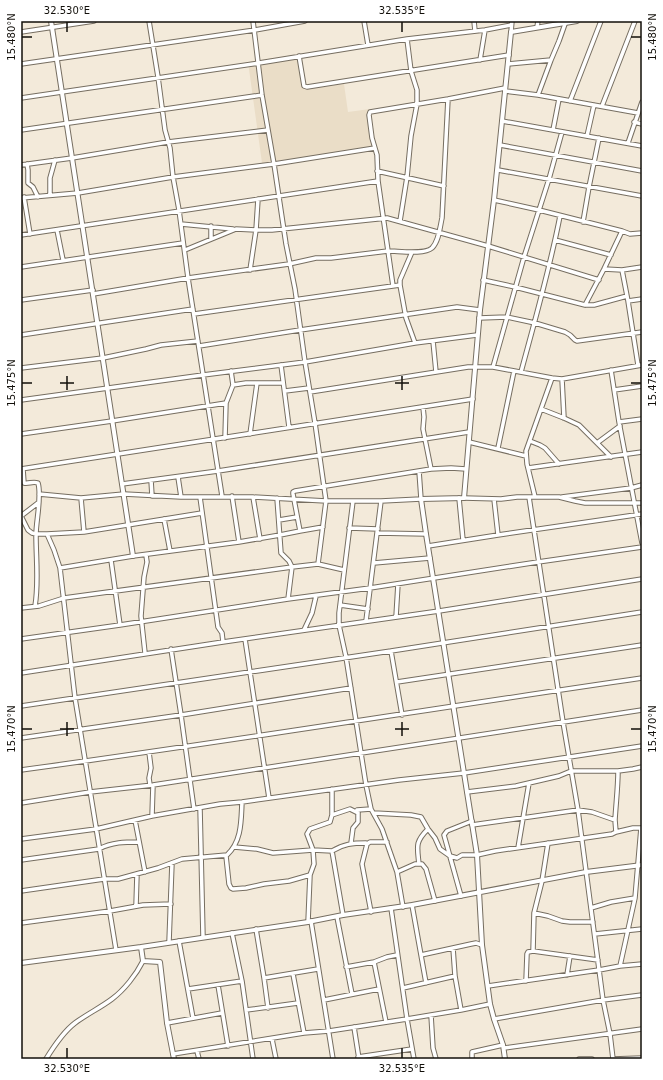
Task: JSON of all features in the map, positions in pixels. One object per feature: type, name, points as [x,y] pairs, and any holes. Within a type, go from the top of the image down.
[{"type":"street","points":[[52,21],[133,556]]},
{"type":"street","points":[[21,32],[94,21]]},
{"type":"street","points":[[149,21],[165,130],[171,154],[188,278],[222,496]]},
{"type":"street","points":[[254,21],[262,95],[289,264],[294,285],[304,362],[310,390],[326,501],[318,564]]},
{"type":"street","points":[[21,64],[255,30],[305,21]]},
{"type":"street","points":[[364,21],[368,45]]},
{"type":"street","points":[[474,21],[475,31]]},
{"type":"street","points":[[537,27],[538,21]]},
{"type":"street","points":[[511,32],[577,21]]},
{"type":"street","points":[[570,101],[601,21]]},
{"type":"street","points":[[602,106],[635,21]]},
{"type":"street","points":[[21,98],[406,39],[485,30],[511,23],[498,170],[483,280],[477,334],[469,442],[461,498],[464,540]]},
{"type":"street","points":[[538,95],[565,24]]},
{"type":"street","points":[[480,60],[485,30]]},
{"type":"street","points":[[400,221],[407,178],[411,136],[417,104],[416,88],[411,71],[406,39]]},
{"type":"street","points":[[299,56],[305,87],[509,55]]},
{"type":"street","points":[[508,64],[551,60]]},
{"type":"street","points":[[393,286],[378,181],[377,155],[372,138],[370,112],[505,90],[638,113]]},
{"type":"street","points":[[21,130],[262,95]]},
{"type":"street","points":[[21,300],[93,292],[250,270],[316,258],[330,258],[388,251],[427,251],[435,244],[442,218],[448,99]]},
{"type":"street","points":[[553,130],[559,99]]},
{"type":"street","points":[[628,143],[642,102]]},
{"type":"street","points":[[587,136],[594,105]]},
{"type":"street","points":[[502,121],[642,146]]},
{"type":"street","points":[[634,122],[642,124]]},
{"type":"street","points":[[21,165],[168,142],[268,130]]},
{"type":"street","points":[[493,367],[524,257],[549,179],[562,132]]},
{"type":"street","points":[[583,222],[599,138]]},
{"type":"street","points":[[500,145],[642,171]]},
{"type":"street","points":[[30,234],[23,197],[78,193],[173,177],[274,164],[375,148]]},
{"type":"street","points":[[50,195],[50,178],[55,160]]},
{"type":"street","points":[[27,164],[28,183],[33,187],[38,197]]},
{"type":"street","points":[[498,170],[642,196]]},
{"type":"street","points":[[377,171],[444,186]]},
{"type":"street","points":[[21,235],[378,181]]},
{"type":"street","points":[[250,270],[256,230],[258,199]]},
{"type":"street","points":[[494,200],[539,210],[630,234],[642,233]]},
{"type":"street","points":[[520,372],[535,323],[556,240],[560,216]]},
{"type":"street","points":[[181,224],[256,230],[284,229],[383,218],[400,221],[488,246],[599,280]]},
{"type":"street","points":[[211,226],[211,239]]},
{"type":"street","points":[[185,250],[236,229]]},
{"type":"street","points":[[58,230],[63,260]]},
{"type":"street","points":[[585,305],[599,280],[622,231]]},
{"type":"street","points":[[556,240],[611,255]]},
{"type":"street","points":[[21,267],[183,243]]},
{"type":"street","points":[[412,252],[400,280],[400,285],[405,315],[415,343]]},
{"type":"street","points":[[604,269],[622,270],[642,267]]},
{"type":"street","points":[[285,391],[310,390],[475,366],[493,367],[562,379],[640,365],[622,270]]},
{"type":"street","points":[[483,280],[585,305],[594,305],[627,296]]},
{"type":"street","points":[[194,314],[400,285]]},
{"type":"street","points":[[628,301],[642,299]]},
{"type":"street","points":[[199,346],[457,307],[480,310]]},
{"type":"street","points":[[21,335],[193,309]]},
{"type":"street","points":[[479,318],[507,316],[565,332],[577,341],[642,332]]},
{"type":"street","points":[[21,400],[108,389],[203,374],[304,362],[477,334]]},
{"type":"street","points":[[21,368],[103,358],[161,345],[198,341]]},
{"type":"street","points":[[433,341],[436,372]]},
{"type":"street","points":[[281,365],[289,427]]},
{"type":"street","points":[[611,370],[625,455],[642,543]]},
{"type":"street","points":[[225,438],[226,403],[233,385],[231,371]]},
{"type":"street","points":[[498,448],[514,371]]},
{"type":"street","points":[[535,497],[528,468],[526,451],[552,378]]},
{"type":"street","points":[[562,379],[564,418]]},
{"type":"street","points":[[233,385],[246,383],[283,383]]},
{"type":"street","points":[[250,434],[257,383]]},
{"type":"street","points":[[614,390],[642,386]]},
{"type":"street","points":[[35,606],[38,569],[36,534],[39,494],[38,483],[24,482],[22,469],[117,453],[214,440],[473,399]]},
{"type":"street","points":[[21,434],[226,403]]},
{"type":"street","points":[[423,407],[423,429],[431,470]]},
{"type":"street","points":[[541,409],[579,425],[611,457]]},
{"type":"street","points":[[597,443],[620,424],[642,419]]},
{"type":"street","points":[[122,484],[320,456],[470,432]]},
{"type":"street","points":[[530,441],[543,446],[559,464]]},
{"type":"street","points":[[469,442],[526,456]]},
{"type":"street","points":[[528,468],[642,452]]},
{"type":"street","points":[[300,531],[293,494],[295,491],[419,471],[451,468],[466,469]]},
{"type":"street","points":[[419,471],[426,534],[472,823],[476,854],[482,945],[490,1004],[503,1047],[505,1059]]},
{"type":"street","points":[[178,477],[181,497]]},
{"type":"street","points":[[151,480],[152,496]]},
{"type":"street","points":[[39,494],[81,498],[124,494],[181,497],[253,496],[326,501],[381,501],[461,498],[504,499],[514,497],[559,497],[631,488],[642,485]]},
{"type":"street","points":[[200,496],[218,627],[222,633],[224,642]]},
{"type":"street","points":[[232,496],[239,542]]},
{"type":"street","points":[[253,496],[260,539]]},
{"type":"street","points":[[529,497],[553,659],[578,810],[603,1000],[610,1034],[613,1059],[642,1058]]},
{"type":"street","points":[[559,497],[580,502],[642,503]]},
{"type":"street","points":[[81,498],[84,532]]},
{"type":"street","points":[[277,498],[281,553],[289,561],[292,567],[288,599]]},
{"type":"street","points":[[494,499],[498,535]]},
{"type":"street","points":[[353,501],[340,605],[339,625],[346,657],[366,785],[372,811],[387,842],[396,872],[403,907]]},
{"type":"street","points":[[366,621],[381,501]]},
{"type":"street","points":[[38,503],[21,516],[28,530],[36,534],[84,532],[128,524],[202,514]]},
{"type":"street","points":[[428,546],[642,514]]},
{"type":"street","points":[[279,520],[297,517]]},
{"type":"street","points":[[164,519],[170,551]]},
{"type":"street","points":[[60,568],[133,556],[260,539],[323,527]]},
{"type":"street","points":[[349,528],[426,534]]},
{"type":"street","points":[[47,534],[60,568],[75,698],[116,950]]},
{"type":"street","points":[[21,639],[398,584],[642,546]]},
{"type":"street","points":[[145,653],[141,622],[144,577],[147,565],[146,555]]},
{"type":"street","points":[[374,563],[430,558]]},
{"type":"street","points":[[111,560],[120,625]]},
{"type":"street","points":[[21,608],[35,606],[64,598],[292,567],[318,564],[344,570]]},
{"type":"street","points":[[21,672],[245,638],[439,611],[642,579]]},
{"type":"street","points":[[396,617],[398,584]]},
{"type":"street","points":[[304,630],[312,613],[316,596]]},
{"type":"street","points":[[340,605],[368,609]]},
{"type":"street","points":[[21,706],[642,612]]},
{"type":"street","points":[[245,638],[269,798]]},
{"type":"street","points":[[397,682],[642,645]]},
{"type":"street","points":[[171,649],[194,809]]},
{"type":"street","points":[[391,651],[402,715]]},
{"type":"street","points":[[21,770],[356,722],[642,678]]},
{"type":"street","points":[[21,738],[255,704],[351,688]]},
{"type":"street","points":[[21,803],[90,792],[151,785],[642,710]]},
{"type":"street","points":[[21,839],[96,829],[152,816],[220,804],[399,780],[464,773],[642,746]]},
{"type":"street","points":[[149,752],[151,768],[149,778],[151,785],[152,816]]},
{"type":"street","points":[[467,792],[529,783],[559,776],[571,770],[618,770],[642,767]]},
{"type":"street","points":[[616,832],[615,820],[618,770]]},
{"type":"street","points":[[518,848],[529,783]]},
{"type":"street","points":[[332,789],[332,816],[330,823],[310,828],[307,834],[313,850],[314,864],[310,875],[310,921],[334,1059]]},
{"type":"street","points":[[21,891],[118,878],[145,872],[182,859],[226,856],[238,840],[242,802]]},
{"type":"street","points":[[200,808],[203,937]]},
{"type":"street","points":[[332,816],[350,809],[358,812]]},
{"type":"street","points":[[351,843],[353,828],[358,822],[357,810],[359,809],[420,816],[435,838],[440,850],[457,858],[462,855],[582,839],[612,834],[633,828],[642,828],[640,865],[635,898],[620,966]]},
{"type":"street","points":[[461,896],[445,833],[472,823],[523,818],[578,810],[592,812],[615,820]]},
{"type":"street","points":[[135,820],[145,872]]},
{"type":"street","points":[[419,864],[417,849],[419,840],[428,829]]},
{"type":"street","points":[[21,860],[99,849],[112,843],[139,842]]},
{"type":"street","points":[[234,847],[257,849],[273,853],[313,850],[332,851],[339,846],[351,843],[367,844],[370,842],[387,842]]},
{"type":"street","points":[[533,951],[534,913],[542,881],[548,843]]},
{"type":"street","points":[[367,844],[362,864],[371,912]]},
{"type":"street","points":[[332,851],[342,915]]},
{"type":"street","points":[[226,856],[229,884],[233,889],[289,881],[310,875]]},
{"type":"street","points":[[169,942],[172,863]]},
{"type":"street","points":[[396,872],[419,864],[424,865],[435,901]]},
{"type":"street","points":[[21,963],[141,947],[342,915],[403,907],[586,872],[640,865]]},
{"type":"street","points":[[136,906],[137,874]]},
{"type":"street","points":[[591,908],[635,898]]},
{"type":"street","points":[[21,923],[136,906],[171,904]]},
{"type":"street","points":[[412,905],[426,983]]},
{"type":"street","points":[[391,908],[414,1059]]},
{"type":"street","points":[[534,913],[562,921],[593,922]]},
{"type":"street","points":[[337,917],[352,994]]},
{"type":"street","points":[[256,929],[268,1008]]},
{"type":"street","points":[[595,934],[642,929]]},
{"type":"street","points":[[232,933],[242,982],[253,1059]]},
{"type":"street","points":[[179,941],[193,1018]]},
{"type":"street","points":[[421,955],[476,943],[482,945]]},
{"type":"street","points":[[46,1059],[61,1036],[75,1023],[112,999],[126,986],[140,968],[143,961],[141,947]]},
{"type":"street","points":[[453,948],[455,976],[461,1010]]},
{"type":"street","points":[[526,981],[528,952],[533,951],[598,960]]},
{"type":"street","points":[[346,967],[374,962],[397,955]]},
{"type":"street","points":[[567,975],[570,956]]},
{"type":"street","points":[[143,961],[160,962],[167,1023],[173,1057],[197,1051],[304,1033],[329,1031],[407,1019],[490,1004]]},
{"type":"street","points":[[374,962],[386,1022]]},
{"type":"street","points":[[488,986],[642,964]]},
{"type":"street","points":[[264,978],[318,969]]},
{"type":"street","points":[[293,974],[304,1033]]},
{"type":"street","points":[[403,988],[455,976]]},
{"type":"street","points":[[188,989],[242,982]]},
{"type":"street","points":[[218,985],[228,1046]]},
{"type":"street","points":[[324,1000],[379,989]]},
{"type":"street","points":[[494,1019],[603,1000],[642,995]]},
{"type":"street","points":[[246,1010],[298,1003]]},
{"type":"street","points":[[167,1023],[222,1013]]},
{"type":"street","points":[[431,1015],[433,1048],[436,1059]]},
{"type":"street","points":[[354,1027],[359,1058],[412,1049]]},
{"type":"street","points":[[472,1059],[472,1052],[642,1029]]},
{"type":"street","points":[[272,1039],[276,1059]]},
{"type":"street","points":[[197,1051],[199,1059]]},
{"type":"street","points":[[388,1053],[389,1059]]},
{"type":"street","points":[[579,1059],[592,1059]]},
{"type":"shaded area","points":[[301,54],[306,89],[344,84],[348,112],[370,109],[376,147],[262,163],[248,62]]}]
